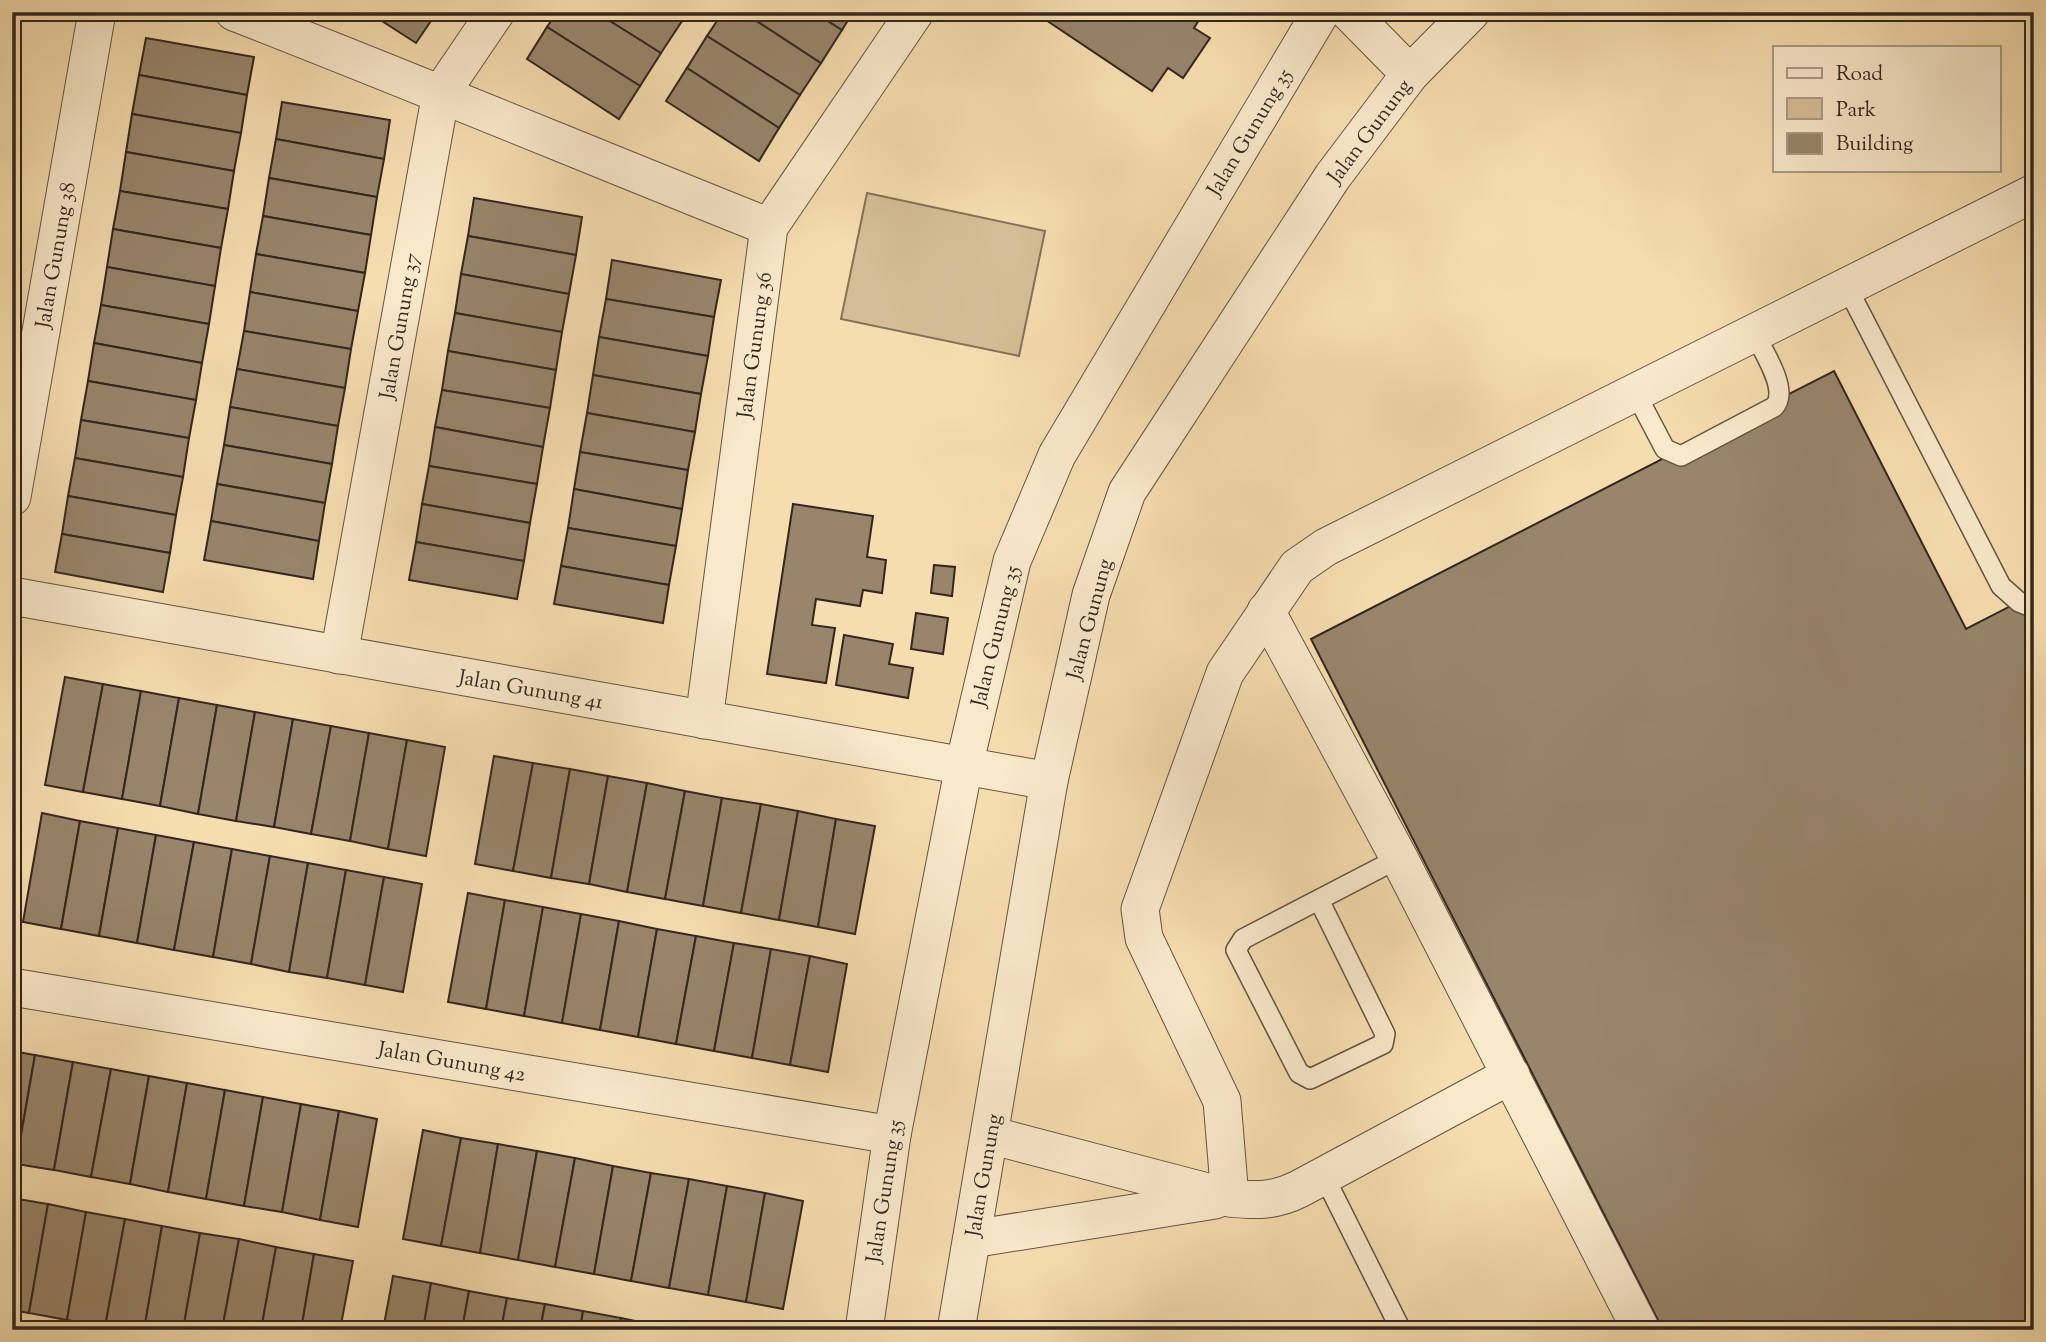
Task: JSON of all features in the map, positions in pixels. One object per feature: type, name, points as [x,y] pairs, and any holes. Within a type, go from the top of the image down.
[{"type":"street","name":"Jalan Gunung 38","points":[[12,497],[97,12]]},
{"type":"street","points":[[234,12],[769,227]]},
{"type":"street","name":"Jalan Gunung 37","points":[[340,654],[441,93],[496,12]]},
{"type":"street","name":"Jalan Gunung 36","points":[[704,720],[769,227],[915,12]]},
{"type":"street","name":"Jalan Gunung 35","points":[[864,1330],[892,1135],[964,766],[1012,561],[1057,456],[1321,12]]},
{"type":"street","points":[[1349,12],[1410,75]]},
{"type":"street","name":"Jalan Gunung","points":[[956,1330],[1049,781],[1091,595],[1127,492],[1333,176],[1410,75],[1471,12]]},
{"type":"street","points":[[1230,1198],[1222,1101],[1144,938],[1140,909],[1225,673],[1297,567],[1326,547],[2034,193]]},
{"type":"street","name":"Jalan Gunung 41","points":[[12,596],[1049,781]]},
{"type":"street","points":[[1266,611],[1399,858],[1641,1330]]},
{"type":"street","name":"Jalan Gunung 42","points":[[12,987],[892,1135]]},
{"type":"street","points":[[990,1135],[1230,1198],[1260,1201],[1282,1198],[1511,1075]]},
{"type":"street","points":[[972,1240],[1230,1198]]},
{"type":"lane","points":[[1847,287],[2001,586],[2019,603],[2034,608]]},
{"type":"lane","points":[[1635,392],[1665,449],[1681,456],[1774,407],[1780,401],[1781,389],[1754,333]]},
{"type":"lane","points":[[1319,900],[1385,1034],[1383,1044],[1310,1079],[1299,1073],[1237,950],[1243,939],[1399,858]]},
{"type":"lane","points":[[1324,1176],[1401,1330]]},
{"type":"green space","points":[[867,193],[1045,231],[1019,356],[841,319]]},
{"type":"building","points":[[368,12],[437,12],[416,43]]},
{"type":"building","points":[[557,12],[596,12],[661,53],[640,86],[547,27]]},
{"type":"building","points":[[596,12],[667,12],[682,21],[661,53]]},
{"type":"building","points":[[667,12],[687,12],[682,21]]},
{"type":"building","points":[[723,12],[743,12],[821,63],[800,95],[707,36]]},
{"type":"building","points":[[743,12],[814,12],[842,30],[821,63]]},
{"type":"building","points":[[814,12],[853,12],[842,30]]},
{"type":"building","points":[[1034,12],[1204,12],[1194,28],[1210,38],[1183,78],[1168,68],[1152,91]]},
{"type":"building","points":[[547,27],[640,86],[619,119],[527,59]]},
{"type":"building","points":[[707,36],[800,95],[779,128],[687,68]]},
{"type":"building","points":[[146,38],[254,57],[247,95],[139,75]]},
{"type":"building","points":[[687,68],[779,128],[759,161],[666,101]]},
{"type":"building","points":[[139,75],[247,95],[241,133],[132,114]]},
{"type":"building","points":[[282,102],[390,120],[384,159],[276,139]]},
{"type":"building","points":[[132,114],[241,133],[234,171],[126,152]]},
{"type":"building","points":[[276,139],[384,159],[377,197],[269,178]]},
{"type":"building","points":[[126,152],[234,171],[228,209],[120,191]]},
{"type":"building","points":[[269,178],[377,197],[371,235],[263,216]]},
{"type":"building","points":[[120,191],[228,209],[221,248],[113,229]]},
{"type":"building","points":[[474,198],[582,217],[576,255],[468,236]]},
{"type":"building","points":[[263,216],[371,235],[365,273],[256,254]]},
{"type":"building","points":[[113,229],[221,248],[215,286],[107,267]]},
{"type":"building","points":[[468,236],[576,255],[569,294],[461,274]]},
{"type":"building","points":[[256,254],[365,273],[358,311],[250,292]]},
{"type":"building","points":[[612,260],[721,280],[714,317],[606,299]]},
{"type":"building","points":[[107,267],[215,286],[209,324],[101,305]]},
{"type":"building","points":[[461,274],[569,294],[562,332],[455,313]]},
{"type":"building","points":[[250,292],[358,311],[351,349],[244,331]]},
{"type":"building","points":[[606,299],[714,317],[708,356],[599,337]]},
{"type":"building","points":[[101,305],[209,324],[202,363],[94,343]]},
{"type":"building","points":[[455,313],[562,332],[556,370],[448,351]]},
{"type":"building","points":[[244,331],[351,349],[345,388],[237,369]]},
{"type":"building","points":[[599,337],[708,356],[701,394],[593,375]]},
{"type":"building","points":[[94,343],[202,363],[196,400],[88,381]]},
{"type":"building","points":[[448,351],[556,370],[550,408],[442,390]]},
{"type":"building","points":[[237,369],[345,388],[338,426],[230,407]]},
{"type":"building","points":[[1834,371],[1966,629],[2034,594],[2034,1330],[1663,1330],[1311,639]]},
{"type":"building","points":[[593,375],[701,394],[695,432],[587,413]]},
{"type":"building","points":[[88,381],[196,400],[189,438],[81,420]]},
{"type":"building","points":[[442,390],[550,408],[543,447],[435,427]]},
{"type":"building","points":[[230,407],[338,426],[332,464],[224,445]]},
{"type":"building","points":[[587,413],[695,432],[688,470],[580,452]]},
{"type":"building","points":[[81,420],[189,438],[183,477],[75,458]]},
{"type":"building","points":[[435,427],[543,447],[537,484],[429,466]]},
{"type":"building","points":[[224,445],[332,464],[325,503],[217,484]]},
{"type":"building","points":[[580,452],[688,470],[682,509],[574,489]]},
{"type":"building","points":[[75,458],[183,477],[176,515],[68,496]]},
{"type":"building","points":[[429,466],[537,484],[530,523],[422,504]]},
{"type":"building","points":[[217,484],[325,503],[319,541],[211,521]]},
{"type":"building","points":[[574,489],[682,509],[676,546],[568,528]]},
{"type":"building","points":[[68,496],[176,515],[170,553],[62,534]]},
{"type":"building","points":[[422,504],[530,523],[524,561],[416,542]]},
{"type":"building","points":[[793,504],[873,516],[867,557],[886,560],[882,593],[863,590],[860,606],[816,599],[812,625],[835,628],[826,683],[767,674]]},
{"type":"building","points":[[211,521],[319,541],[313,579],[204,560]]},
{"type":"building","points":[[568,528],[676,546],[669,585],[561,566]]},
{"type":"building","points":[[62,534],[170,553],[163,592],[55,572]]},
{"type":"building","points":[[416,542],[524,561],[517,599],[409,580]]},
{"type":"building","points":[[934,565],[955,567],[952,596],[931,593]]},
{"type":"building","points":[[561,566],[669,585],[663,623],[554,604]]},
{"type":"building","points":[[916,613],[948,618],[943,654],[911,649]]},
{"type":"building","points":[[844,635],[893,644],[889,664],[913,668],[908,698],[836,685]]},
{"type":"building","points":[[65,677],[103,684],[83,792],[45,785]]},
{"type":"building","points":[[103,684],[141,691],[122,799],[83,792]]},
{"type":"building","points":[[141,691],[179,698],[160,806],[122,799]]},
{"type":"building","points":[[179,698],[217,705],[198,814],[160,806]]},
{"type":"building","points":[[217,705],[255,712],[236,821],[198,814]]},
{"type":"building","points":[[255,712],[293,719],[274,827],[236,821]]},
{"type":"building","points":[[293,719],[331,726],[311,834],[274,827]]},
{"type":"building","points":[[331,726],[369,733],[350,841],[311,834]]},
{"type":"building","points":[[369,733],[407,740],[388,849],[350,841]]},
{"type":"building","points":[[407,740],[445,747],[426,856],[388,849]]},
{"type":"building","points":[[494,756],[533,763],[513,871],[475,864]]},
{"type":"building","points":[[533,763],[570,769],[551,878],[513,871]]},
{"type":"building","points":[[570,769],[608,776],[589,884],[551,878]]},
{"type":"building","points":[[608,776],[647,783],[627,892],[589,884]]},
{"type":"building","points":[[647,783],[685,791],[665,899],[627,892]]},
{"type":"building","points":[[685,791],[722,798],[703,906],[665,899]]},
{"type":"building","points":[[722,798],[761,804],[741,913],[703,906]]},
{"type":"building","points":[[761,804],[798,811],[779,920],[741,913]]},
{"type":"building","points":[[798,811],[836,819],[818,927],[779,920]]},
{"type":"building","points":[[42,813],[80,821],[61,929],[23,922]]},
{"type":"building","points":[[836,819],[875,826],[855,934],[818,927]]},
{"type":"building","points":[[80,821],[118,828],[99,936],[61,929]]},
{"type":"building","points":[[118,828],[156,835],[137,943],[99,936]]},
{"type":"building","points":[[156,835],[194,842],[174,950],[137,943]]},
{"type":"building","points":[[194,842],[232,849],[213,957],[174,950]]},
{"type":"building","points":[[232,849],[270,856],[251,964],[213,957]]},
{"type":"building","points":[[270,856],[308,863],[289,972],[251,964]]},
{"type":"building","points":[[308,863],[346,870],[327,978],[289,972]]},
{"type":"building","points":[[346,870],[384,877],[365,985],[327,978]]},
{"type":"building","points":[[384,877],[422,884],[403,992],[365,985]]},
{"type":"building","points":[[468,893],[505,900],[486,1009],[448,1002]]},
{"type":"building","points":[[505,900],[543,907],[524,1016],[486,1009]]},
{"type":"building","points":[[543,907],[581,914],[562,1023],[524,1016]]},
{"type":"building","points":[[581,914],[619,921],[600,1030],[562,1023]]},
{"type":"building","points":[[619,921],[657,929],[638,1037],[600,1030]]},
{"type":"building","points":[[657,929],[696,936],[676,1044],[638,1037]]},
{"type":"building","points":[[696,936],[734,943],[714,1051],[676,1044]]},
{"type":"building","points":[[734,943],[771,949],[752,1058],[714,1051]]},
{"type":"building","points":[[771,949],[810,956],[790,1065],[752,1058]]},
{"type":"building","points":[[810,956],[847,964],[828,1072],[790,1065]]},
{"type":"building","points":[[12,1051],[35,1055],[16,1164],[12,1163]]},
{"type":"building","points":[[35,1055],[73,1062],[54,1170],[16,1164]]},
{"type":"building","points":[[73,1062],[111,1069],[91,1177],[54,1170]]},
{"type":"building","points":[[111,1069],[149,1076],[130,1184],[91,1177]]},
{"type":"building","points":[[149,1076],[187,1083],[168,1192],[130,1184]]},
{"type":"building","points":[[187,1083],[225,1090],[206,1199],[168,1192]]},
{"type":"building","points":[[225,1090],[263,1097],[244,1206],[206,1199]]},
{"type":"building","points":[[263,1097],[301,1104],[282,1212],[244,1206]]},
{"type":"building","points":[[301,1104],[339,1111],[320,1220],[282,1212]]},
{"type":"building","points":[[339,1111],[377,1119],[358,1227],[320,1220]]},
{"type":"building","points":[[423,1130],[461,1138],[441,1246],[403,1239]]},
{"type":"building","points":[[461,1138],[498,1144],[480,1253],[441,1246]]},
{"type":"building","points":[[498,1144],[537,1151],[518,1260],[480,1253]]},
{"type":"building","points":[[537,1151],[575,1158],[555,1267],[518,1260]]},
{"type":"building","points":[[575,1158],[613,1166],[594,1274],[555,1267]]},
{"type":"building","points":[[613,1166],[651,1173],[631,1281],[594,1274]]},
{"type":"building","points":[[651,1173],[689,1179],[669,1288],[631,1281]]},
{"type":"building","points":[[689,1179],[727,1186],[708,1295],[669,1288]]},
{"type":"building","points":[[727,1186],[765,1193],[746,1302],[708,1295]]},
{"type":"building","points":[[765,1193],[803,1201],[783,1309],[746,1302]]},
{"type":"building","points":[[12,1198],[48,1204],[29,1313],[12,1310]]},
{"type":"building","points":[[48,1204],[86,1212],[67,1320],[29,1313]]},
{"type":"building","points":[[86,1212],[125,1219],[105,1327],[67,1320]]},
{"type":"building","points":[[125,1219],[162,1226],[144,1330],[105,1327]]},
{"type":"building","points":[[162,1226],[200,1233],[183,1330],[144,1330]]},
{"type":"building","points":[[200,1233],[239,1239],[222,1330],[183,1330]]},
{"type":"building","points":[[239,1239],[276,1247],[261,1330],[222,1330]]},
{"type":"building","points":[[276,1247],[314,1254],[301,1330],[261,1330]]},
{"type":"building","points":[[314,1254],[353,1261],[340,1330],[301,1330]]},
{"type":"building","points":[[393,1276],[431,1283],[423,1330],[383,1330]]},
{"type":"building","points":[[431,1283],[469,1291],[462,1330],[423,1330]]},
{"type":"building","points":[[469,1291],[507,1298],[501,1330],[462,1330]]},
{"type":"building","points":[[507,1298],[545,1304],[540,1330],[501,1330]]},
{"type":"building","points":[[545,1304],[583,1311],[580,1330],[540,1330]]},
{"type":"building","points":[[583,1311],[621,1318],[619,1330],[580,1330]]},
{"type":"building","points":[[621,1318],[659,1326],[658,1330],[619,1330]]}]
